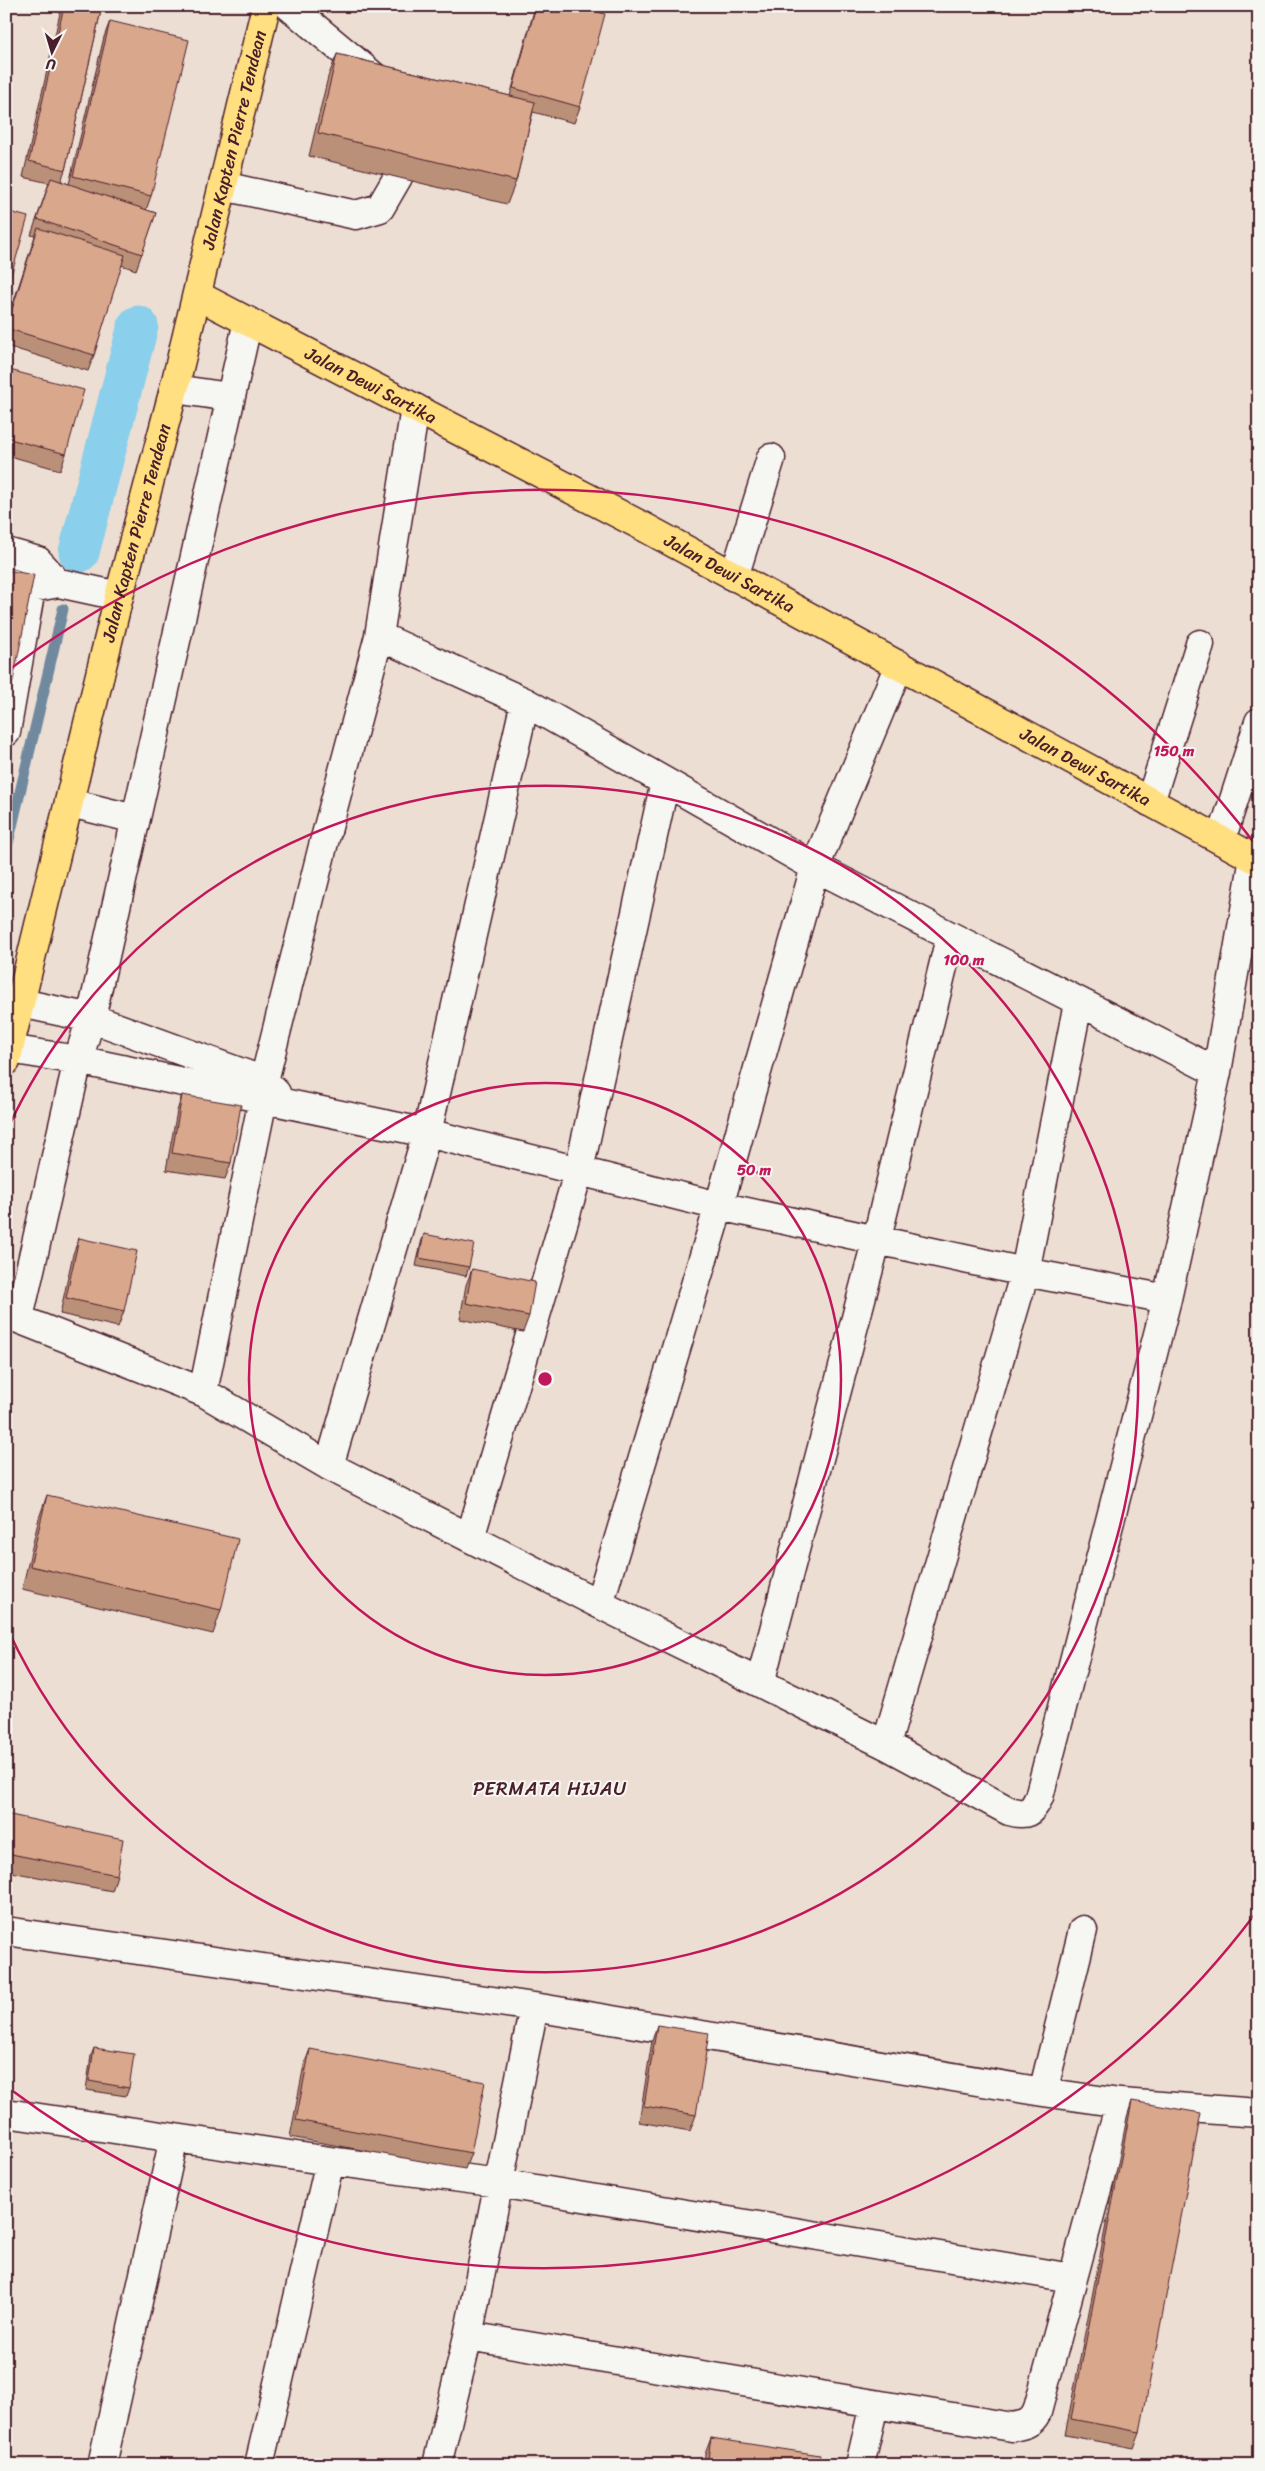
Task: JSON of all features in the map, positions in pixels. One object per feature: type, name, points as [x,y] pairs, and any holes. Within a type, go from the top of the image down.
[{"type":"main road","name":"Jalan Kapten Pierre Tendean","points":[[8,1055],[119,596],[174,389],[266,6]]},
{"type":"main road","name":"Jalan Dewi Sartika","points":[[197,295],[415,408],[899,665],[1256,860]]},
{"type":"street","points":[[289,6],[393,93]]},
{"type":"street","points":[[223,186],[356,215],[380,208],[398,177]]},
{"type":"street","points":[[248,322],[91,1018],[78,1060],[12,1316],[203,1392],[328,1466],[599,1604],[886,1745],[1009,1811],[1028,1814],[1035,1806],[1167,1299],[1217,1072],[1256,860]]},
{"type":"street","points":[[174,389],[230,397]]},
{"type":"street","points":[[203,1392],[272,1095],[323,846],[380,636],[415,408]]},
{"type":"street","points":[[734,577],[771,458]]},
{"type":"street","points":[[6,552],[38,561],[59,583]]},
{"type":"street","points":[[6,732],[18,585],[38,561]]},
{"type":"street","points":[[18,585],[59,583],[119,596]]},
{"type":"street","points":[[380,636],[525,702],[815,867],[950,938],[1217,1072]]},
{"type":"street","points":[[1150,802],[1200,644]]},
{"type":"street","points":[[599,1604],[719,1206],[815,867],[899,665]]},
{"type":"street","points":[[328,1466],[427,1133],[525,702]]},
{"type":"street","points":[[1220,840],[1259,722]]},
{"type":"street","points":[[470,1538],[580,1170],[665,782]]},
{"type":"street","points":[[70,803],[135,819]]},
{"type":"street","points":[[760,1683],[877,1238],[950,938]]},
{"type":"street","points":[[21,1003],[91,1018],[272,1095]]},
{"type":"street","points":[[886,1745],[1025,1272],[1078,1003]]},
{"type":"street","points":[[8,1055],[78,1060],[272,1095],[719,1206],[877,1238],[1025,1272],[1167,1299]]},
{"type":"street","points":[[1043,2092],[1083,1930]]},
{"type":"street","points":[[6,1931],[534,2007],[1043,2092],[1120,2103],[1259,2113]]},
{"type":"street","points":[[437,2465],[468,2336],[534,2007]]},
{"type":"street","points":[[468,2336],[874,2405],[1012,2427],[1025,2425],[1033,2420],[1037,2412],[1120,2103]]},
{"type":"street","points":[[8,2120],[174,2138],[330,2161],[500,2182],[1072,2278]]},
{"type":"street","points":[[102,2465],[174,2138]]},
{"type":"street","points":[[260,2465],[330,2161]]},
{"type":"street","points":[[860,2465],[874,2405]]},
{"type":"building","points":[[64,6],[102,6],[65,170],[29,161]]},
{"type":"building","points":[[536,6],[579,6],[605,14],[580,107],[513,88]]},
{"type":"building","points":[[110,21],[189,40],[151,196],[73,176]]},
{"type":"building","points":[[337,54],[535,102],[516,181],[318,133]]},
{"type":"building","points":[[51,178],[156,213],[142,254],[37,219]]},
{"type":"building","points":[[6,211],[28,217],[6,293]]},
{"type":"building","points":[[38,228],[125,255],[94,355],[6,328]]},
{"type":"building","points":[[6,369],[84,390],[66,454],[6,438]]},
{"type":"building","points":[[6,570],[34,575],[6,716]]},
{"type":"building","points":[[182,1095],[241,1105],[231,1163],[172,1153]]},
{"type":"building","points":[[424,1234],[474,1244],[469,1267],[419,1258]]},
{"type":"building","points":[[79,1238],[137,1251],[124,1311],[66,1298]]},
{"type":"building","points":[[472,1269],[535,1282],[529,1316],[466,1303]]},
{"type":"building","points":[[47,1495],[238,1539],[221,1610],[30,1566]]},
{"type":"building","points":[[6,1814],[123,1839],[117,1875],[6,1853]]},
{"type":"building","points":[[657,2025],[709,2033],[696,2115],[644,2106]]},
{"type":"building","points":[[94,2048],[134,2054],[129,2088],[89,2081]]},
{"type":"building","points":[[310,2049],[485,2082],[471,2153],[296,2120]]},
{"type":"building","points":[[1132,2101],[1201,2113],[1140,2432],[1071,2419]]},
{"type":"building","points":[[711,2438],[820,2455],[818,2465],[707,2465]]},
{"type":"waterway","points":[[79,552],[138,326]]},
{"type":"waterway","points":[[6,852],[63,609]]},
{"type":"district","name":"PERMATA HIJAU","points":[[550,1788]]}]
